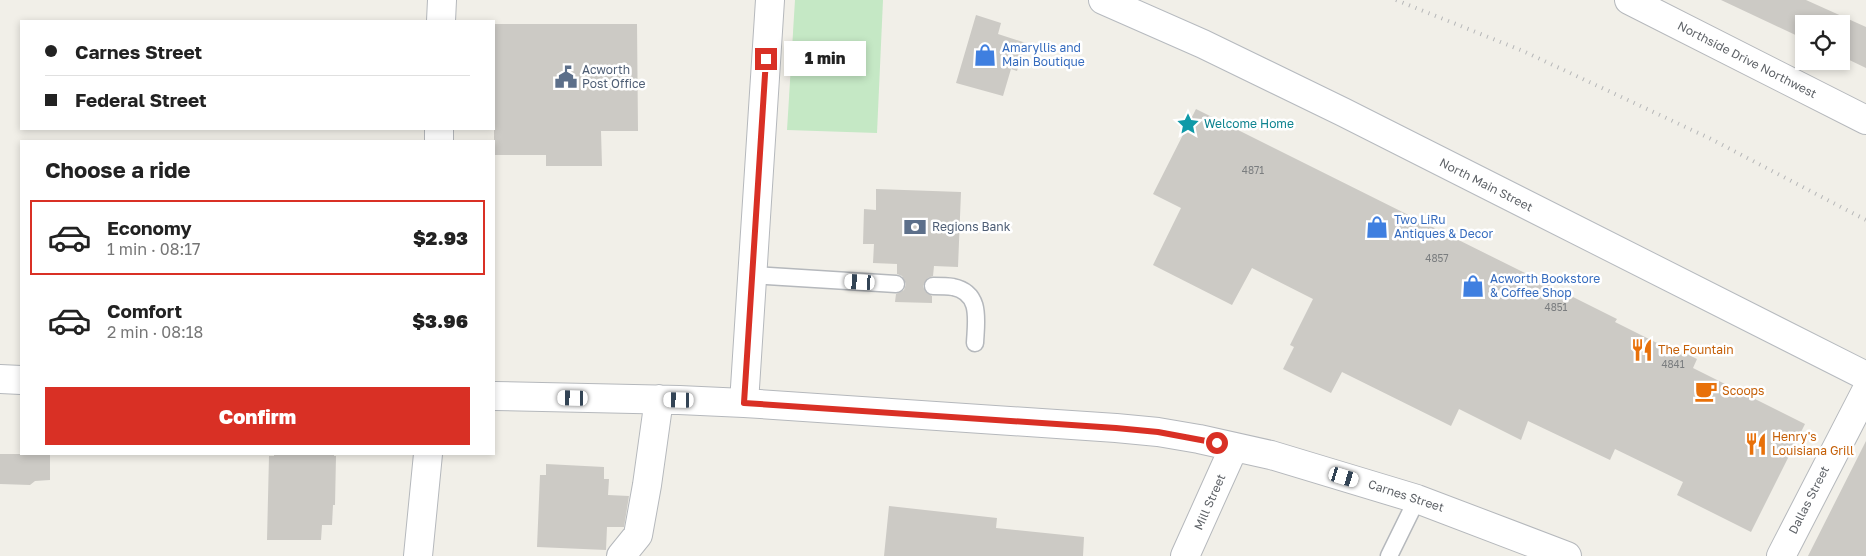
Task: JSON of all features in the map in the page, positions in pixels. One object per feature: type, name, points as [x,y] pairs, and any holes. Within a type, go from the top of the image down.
[{"type":"street","points":[[442,0],[442,20]]},
{"type":"street","points":[[744,403],[770,0]]},
{"type":"street","name":"North Main Street","points":[[1103,0],[1203,44],[1343,112],[1866,376]]},
{"type":"street","name":"Northside Drive Northwest","points":[[1629,0],[1866,120]]},
{"type":"street","points":[[0,379],[20,380]]},
{"type":"street","name":"Dallas Street","points":[[1781,556],[1866,391]]},
{"type":"street","name":"Carnes Street","points":[[495,396],[658,399],[744,403],[1158,432],[1271,455],[1417,499],[1567,556]]},
{"type":"street","points":[[621,556],[638,535],[647,485],[658,399]]},
{"type":"street","name":"Mill Street","points":[[1185,556],[1234,447]]},
{"type":"street","points":[[418,556],[428,455]]},
{"type":"lane","points":[[752,275],[896,284]]},
{"type":"lane","points":[[933,286],[954,287],[974,301],[976,320],[975,343]]},
{"type":"lane","points":[[1389,556],[1417,499]]},
{"type":"green space","points":[[795,0],[883,0],[877,133],[787,130]]},
{"type":"building","points":[[1721,0],[1806,0],[1839,15],[1795,15],[1795,35]]},
{"type":"building","points":[[976,15],[1001,23],[998,34],[1026,43],[1017,71],[1011,69],[1003,96],[956,83]]},
{"type":"building","points":[[1850,20],[1866,27],[1866,68],[1850,60]]},
{"type":"building","name":"Acworth Post Office","points":[[495,24],[637,24],[638,131],[601,131],[602,166],[546,166],[546,155],[495,155]]},
{"type":"building","points":[[1196,109],[1617,319],[1615,322],[1665,347],[1667,344],[1697,359],[1693,368],[1805,424],[1751,532],[1677,495],[1683,482],[1615,449],[1610,460],[1528,421],[1521,440],[1459,409],[1451,426],[1342,372],[1331,393],[1283,369],[1294,347],[1290,345],[1313,299],[1252,268],[1232,305],[1153,265],[1181,208],[1153,194]]},
{"type":"building","points":[[876,189],[961,192],[958,267],[934,266],[933,276],[928,278],[923,286],[925,291],[932,296],[932,303],[895,302],[896,294],[904,290],[906,284],[902,276],[897,274],[897,264],[873,263],[874,244],[863,244],[864,209],[876,210]]},
{"type":"building","points":[[1866,441],[1866,556],[1808,556]]},
{"type":"building","points":[[0,454],[50,455],[50,480],[35,481],[30,485],[0,484]]},
{"type":"building","points":[[269,456],[336,456],[335,505],[333,505],[332,525],[322,525],[321,540],[267,540]]},
{"type":"building","points":[[546,464],[604,467],[604,479],[609,479],[608,495],[629,496],[624,527],[607,527],[606,550],[537,547],[540,475],[546,475]]},
{"type":"building","points":[[889,506],[997,518],[996,528],[1084,537],[1083,556],[884,556]]},
{"type":"railway","points":[[1396,0],[1523,51],[1709,138],[1866,220]]},
{"type":"place","name":"Amaryllis and Main Boutique","points":[[985,55]]},
{"type":"place","name":"Acworth Post Office","points":[[566,77]]},
{"type":"place","name":"Welcome Home","points":[[1188,124]]},
{"type":"place","name":"Regions Bank","points":[[915,227]]},
{"type":"place","name":"Two LiRu Antiques & Decor","points":[[1377,227]]},
{"type":"place","name":"Acworth Bookstore & Coffee Shop","points":[[1473,286]]},
{"type":"place","name":"The Fountain","points":[[1642,350]]},
{"type":"place","name":"Scoops","points":[[1706,391]]},
{"type":"place","name":"Henry's Louisiana Grill","points":[[1756,444]]},
{"type":"route","points":[[766,59],[744,403],[1116,428],[1158,432],[1217,443]]}]
